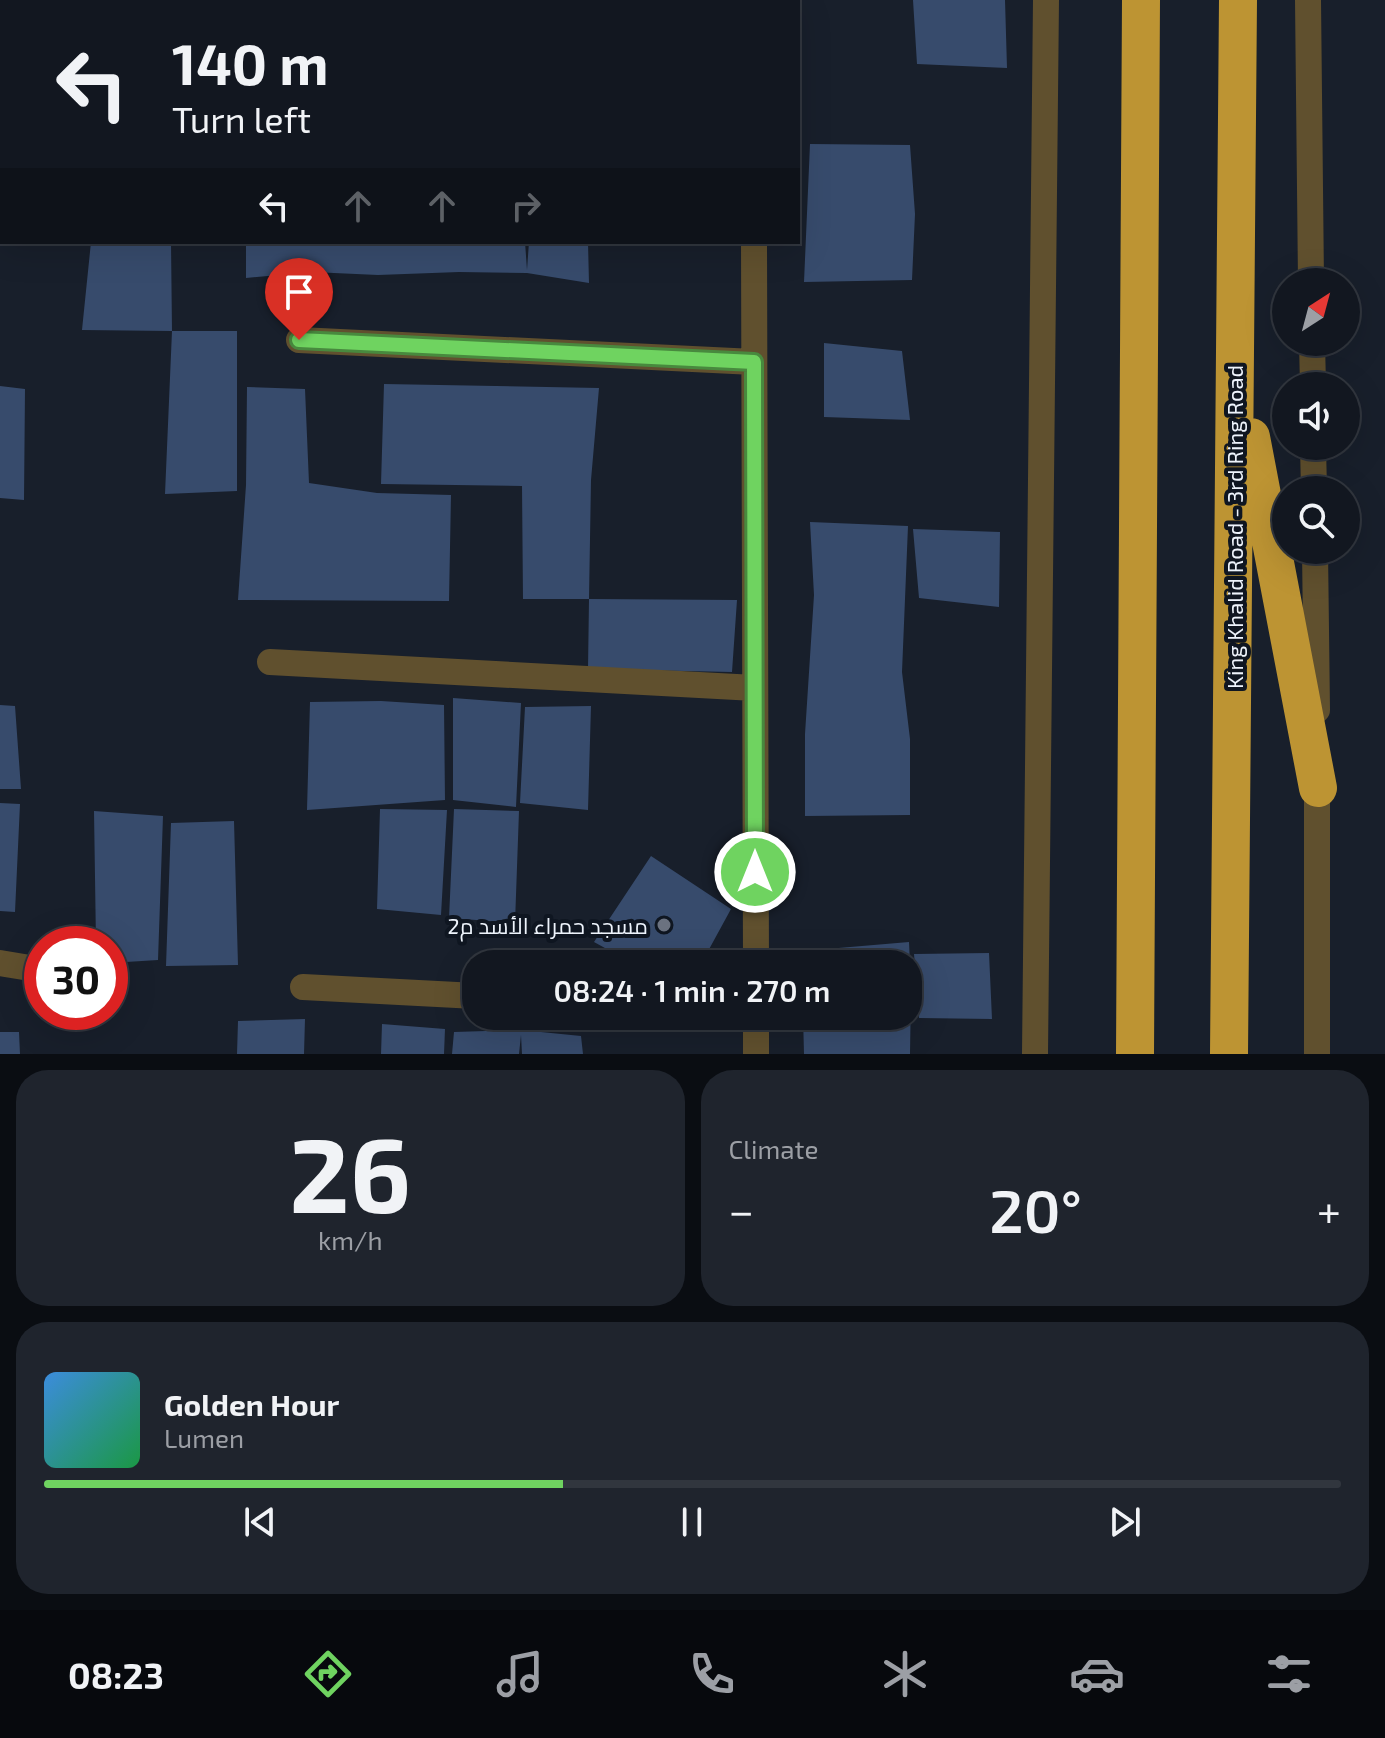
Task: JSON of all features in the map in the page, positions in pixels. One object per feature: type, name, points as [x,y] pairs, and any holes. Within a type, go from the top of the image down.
[{"type":"highway","points":[[1135,1054],[1141,0]]},
{"type":"highway","name":"King Khalid Road - 3rd Ring Road","points":[[1229,1054],[1238,0]]},
{"type":"highway","points":[[1235,351],[1318,788]]},
{"type":"street","points":[[1035,1054],[1046,0]]},
{"type":"street","points":[[1308,0],[1311,268]]},
{"type":"street","points":[[754,244],[756,950]]},
{"type":"street","points":[[299,340],[754,362]]},
{"type":"street","points":[[1315,564],[1317,1054]]},
{"type":"street","points":[[270,662],[755,688]]},
{"type":"street","points":[[0,963],[24,967]]},
{"type":"street","points":[[303,987],[462,995]]},
{"type":"street","points":[[756,1030],[756,1054]]},
{"type":"building","points":[[913,0],[1005,0],[1007,68],[917,64]]},
{"type":"building","points":[[810,144],[910,145],[915,214],[912,280],[804,282]]},
{"type":"building","points":[[91,244],[171,244],[172,331],[82,330]]},
{"type":"building","points":[[246,244],[525,244],[527,270],[529,244],[588,244],[589,283],[527,273],[459,272],[378,275],[312,272],[246,278]]},
{"type":"building","points":[[172,331],[237,331],[237,491],[165,494]]},
{"type":"building","points":[[824,343],[902,351],[910,420],[824,417]]},
{"type":"building","points":[[384,384],[599,388],[591,480],[589,599],[523,599],[522,486],[381,484]]},
{"type":"building","points":[[0,386],[25,389],[24,500],[0,498]]},
{"type":"building","points":[[247,387],[305,389],[309,483],[377,493],[451,495],[449,601],[238,600],[246,485]]},
{"type":"building","points":[[810,522],[908,526],[902,672],[910,739],[910,815],[805,816],[805,734],[814,595]]},
{"type":"building","points":[[913,529],[1000,532],[999,607],[919,598]]},
{"type":"building","points":[[589,599],[737,600],[732,672],[588,669]]},
{"type":"building","points":[[453,698],[521,703],[516,807],[453,800]]},
{"type":"building","points":[[381,701],[444,705],[445,800],[307,810],[310,702]]},
{"type":"building","points":[[0,705],[15,706],[21,789],[0,789]]},
{"type":"building","points":[[591,706],[588,810],[520,803],[525,707]]},
{"type":"building","points":[[0,803],[20,804],[15,912],[0,911]]},
{"type":"building","points":[[380,809],[447,810],[441,915],[377,909]]},
{"type":"building","points":[[454,809],[519,811],[515,923],[449,918]]},
{"type":"building","points":[[94,811],[163,816],[158,960],[128,962],[128,926],[96,926]]},
{"type":"building","points":[[234,821],[238,965],[166,966],[171,823]]},
{"type":"building","name":"مسجد حمراء الأسد م2","points":[[651,856],[731,909],[709,950],[609,950],[594,942]]},
{"type":"building","points":[[909,942],[909,950],[815,950]]},
{"type":"building","points":[[989,953],[992,1019],[922,1018],[922,954]]},
{"type":"building","points":[[305,1019],[304,1054],[237,1054],[238,1021]]},
{"type":"building","points":[[382,1024],[445,1029],[444,1054],[381,1054]]},
{"type":"building","points":[[521,1030],[581,1036],[583,1054],[522,1054],[521,1035],[519,1054],[452,1054],[454,1032]]},
{"type":"building","points":[[803,1030],[910,1030],[910,1054],[804,1054]]},
{"type":"building","points":[[0,1032],[19,1032],[20,1054],[0,1054]]},
{"type":"place","name":"مسجد حمراء الأسد م2","points":[[664,925]]},
{"type":"route","points":[[299,340],[754,362],[755,872]]}]
